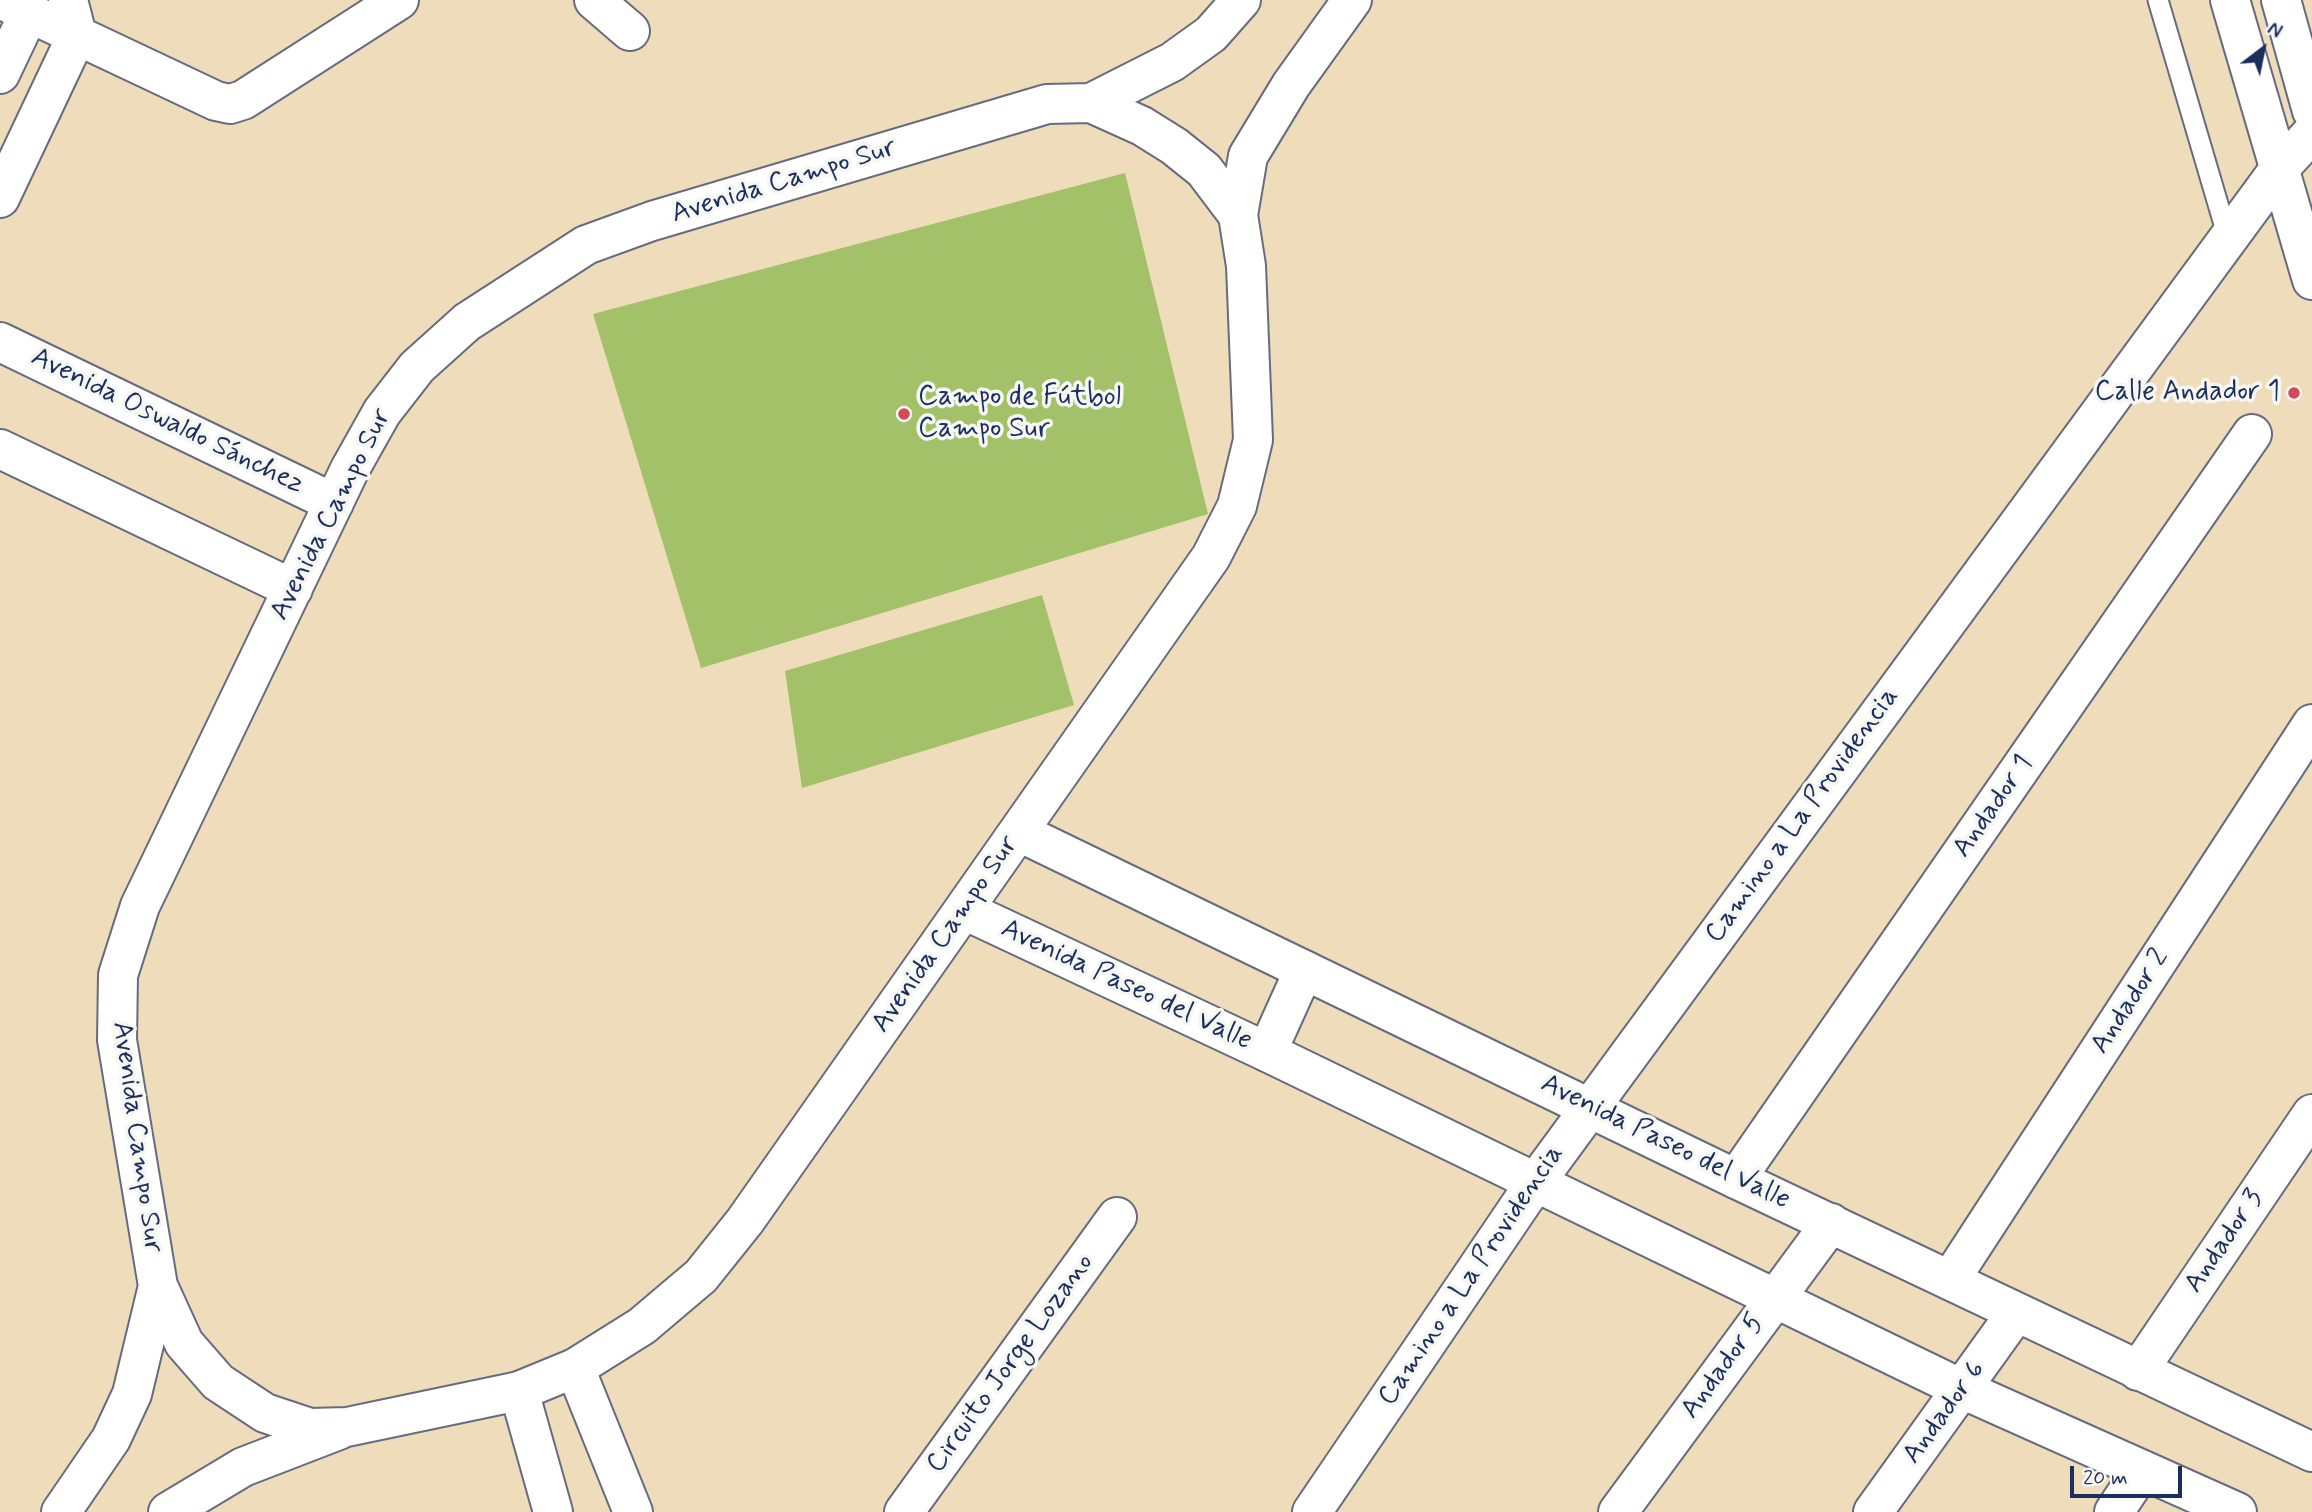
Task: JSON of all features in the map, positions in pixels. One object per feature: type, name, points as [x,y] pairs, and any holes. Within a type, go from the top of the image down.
[{"type":"street","points":[[0,74],[19,4],[73,18],[216,101],[230,104],[243,100],[399,0]]},
{"type":"street","points":[[594,0],[630,31]]},
{"type":"street","name":"Avenida Campo Sur","points":[[347,1427],[310,1428],[265,1413],[218,1382],[184,1343],[158,1286],[117,1040],[118,975],[139,906],[334,502],[382,412],[417,368],[467,321],[586,245],[665,217],[1047,104],[1091,103],[1172,62],[1211,34],[1241,0]]},
{"type":"street","name":"Avenida Campo Sur","points":[[168,1512],[243,1467],[347,1427],[519,1391],[575,1368],[642,1326],[701,1276],[746,1221],[1211,558],[1237,506],[1253,440],[1246,266],[1238,215],[1248,156],[1291,85],[1352,0]]},
{"type":"street","points":[[2230,0],[2310,266]]},
{"type":"street","points":[[2281,0],[2312,111]]},
{"type":"street","points":[[0,198],[73,18]]},
{"type":"street","name":"Avenida Campo Sur","points":[[1091,103],[1142,126],[1174,146],[1204,170],[1238,215]]},
{"type":"street","name":"Camino a La Providencia","points":[[1312,1512],[1535,1183],[1590,1107],[2228,238],[2280,168],[2312,133]]},
{"type":"street","name":"Avenida Oswaldo Sánchez","points":[[0,342],[334,502]]},
{"type":"street","name":"Andador 1","points":[[1736,1179],[2252,434]]},
{"type":"street","points":[[0,449],[293,589]]},
{"type":"street","name":"Andador 2","points":[[1950,1280],[2312,724]]},
{"type":"street","name":"Avenida Paseo del Valle","points":[[1019,832],[1736,1179],[2312,1452]]},
{"type":"street","name":"Avenida Paseo del Valle","points":[[964,910],[1267,1052],[1964,1390],[2237,1512]]},
{"type":"street","points":[[1267,1052],[1304,970]]},
{"type":"street","name":"Andador 3","points":[[2138,1371],[2312,1114]]},
{"type":"street","name":"Circuito Jorge Lozano","points":[[904,1512],[1117,1217]]},
{"type":"street","name":"Andador 5","points":[[1618,1512],[1831,1223]]},
{"type":"street","name":"Avenida Campo Sur","points":[[61,1512],[111,1438],[132,1394],[158,1286]]},
{"type":"street","name":"Andador 6","points":[[1873,1512],[1964,1390],[2016,1313]]},
{"type":"street","points":[[575,1368],[633,1512]]},
{"type":"street","points":[[519,1391],[553,1512]]},
{"type":"street","points":[[2114,1512],[2143,1470]]},
{"type":"lane","points":[[2158,0],[2228,238]]},
{"type":"green space","name":"Campo de Fútbol Campo Sur","points":[[1125,173],[1208,514],[701,668],[593,314]]},
{"type":"green space","points":[[1042,595],[1074,705],[802,788],[785,671]]},
{"type":"place","name":"Calle Andador 1","points":[[2294,393]]},
{"type":"place","name":"Campo de Fútbol Campo Sur","points":[[904,414]]}]
